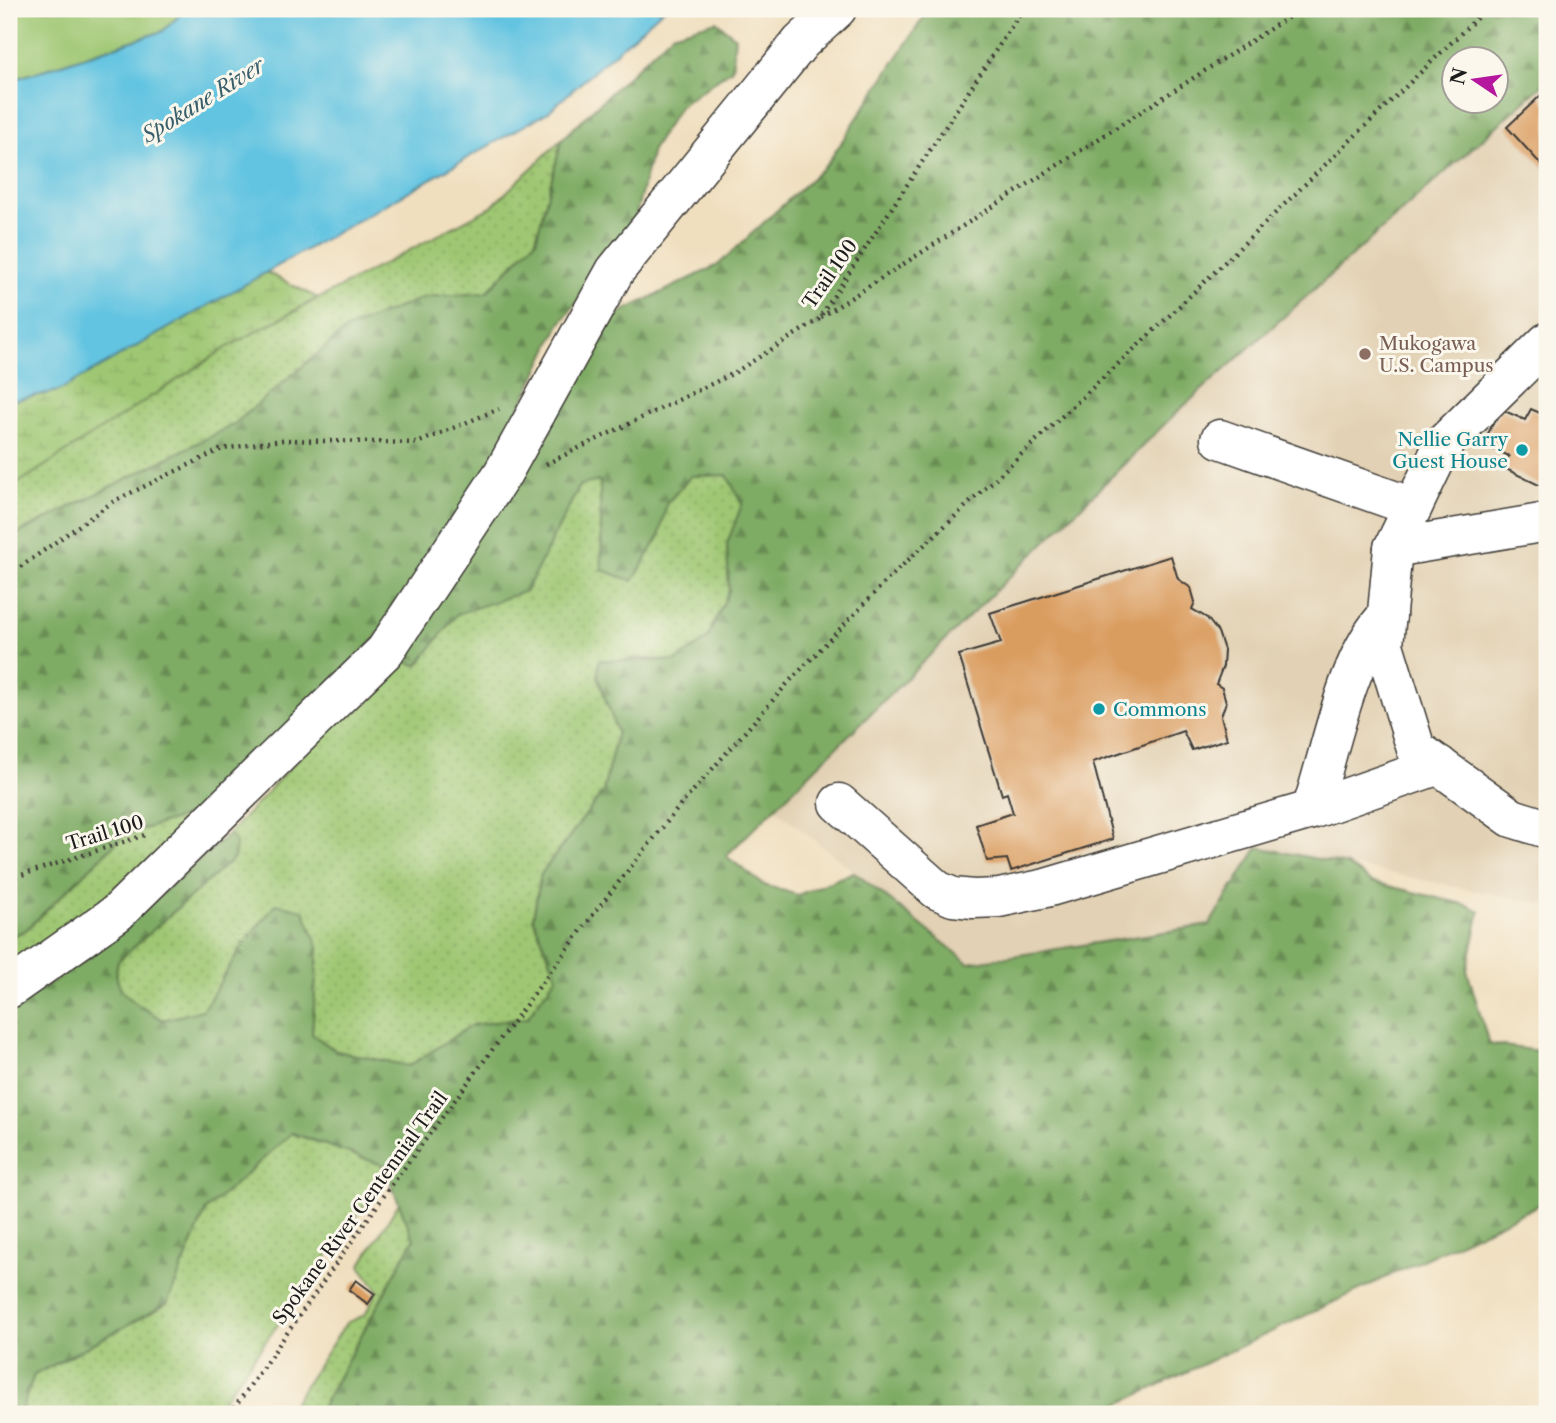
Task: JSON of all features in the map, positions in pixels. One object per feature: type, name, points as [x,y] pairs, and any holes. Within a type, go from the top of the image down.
[{"type":"street","points":[[9,989],[117,913],[385,651],[503,473],[615,271],[801,42],[837,9]]},
{"type":"street","points":[[1547,342],[1444,443],[1393,548],[1384,645],[1428,757],[1512,818],[1547,829]]},
{"type":"street","points":[[1220,439],[1413,507]]},
{"type":"street","points":[[1393,548],[1547,522]]},
{"type":"street","points":[[1311,810],[1349,685],[1376,626],[1387,616]]},
{"type":"street","points":[[839,803],[937,890],[953,897],[999,898],[1046,888],[1311,810],[1428,757]]},
{"type":"path","name":"Trail 100","points":[[540,467],[734,373],[818,320],[1023,9]]},
{"type":"path","points":[[818,320],[1301,9]]},
{"type":"path","name":"Spokane River Centennial Trail","points":[[230,1414],[393,1183],[639,858],[786,684],[888,579],[1195,291],[1486,9]]},
{"type":"path","points":[[9,575],[114,501],[222,449],[283,440],[416,443],[501,409]]},
{"type":"path","name":"Trail 100","points":[[9,879],[158,832]]},
{"type":"shaded area","name":"Mukogawa U.S. Campus","points":[[1547,9],[1547,905],[1258,847],[1209,925],[969,963],[773,807],[1051,498],[1440,116],[1510,116],[1510,46]]},
{"type":"green space","points":[[9,9],[186,9],[163,31],[9,81]]},
{"type":"green space","points":[[929,9],[1547,9],[1547,81],[1510,114],[1510,46],[1440,46],[1440,116],[1508,116],[1174,415],[726,856],[764,885],[798,895],[854,872],[969,963],[1209,925],[1258,847],[1347,865],[1372,882],[1467,905],[1480,911],[1467,970],[1489,1044],[1547,1052],[1547,1201],[1098,1414],[318,1414],[414,1239],[383,1165],[292,1133],[206,1210],[167,1304],[34,1375],[20,1414],[9,1414],[9,1010],[83,962],[229,834],[236,843],[234,858],[118,961],[116,972],[122,990],[128,997],[163,1020],[203,1010],[244,943],[276,904],[304,910],[318,947],[312,1034],[336,1051],[409,1066],[472,1025],[527,1018],[557,976],[533,918],[541,874],[603,792],[617,732],[598,677],[599,660],[676,661],[707,639],[729,591],[727,544],[742,504],[727,475],[691,476],[667,503],[659,537],[633,581],[602,570],[600,481],[580,485],[526,591],[457,614],[418,665],[390,658],[585,341],[623,311],[718,265],[827,164]]},
{"type":"green space","points":[[716,21],[735,37],[732,69],[680,106],[652,150],[632,231],[560,324],[480,490],[374,640],[202,811],[124,835],[26,930],[9,938],[9,538],[233,425],[348,328],[425,297],[486,293],[536,240],[562,139],[672,34]]},
{"type":"green space","points":[[562,139],[536,240],[486,293],[425,297],[348,328],[233,425],[9,538],[9,489],[229,346],[491,207]]},
{"type":"green space","points":[[266,272],[318,298],[229,346],[9,489],[9,401],[58,391]]},
{"type":"green space","points":[[727,475],[743,504],[727,544],[729,591],[707,639],[676,661],[633,658],[598,677],[617,732],[603,792],[541,874],[533,918],[557,976],[527,1018],[472,1025],[409,1066],[336,1051],[312,1034],[318,947],[304,911],[276,904],[244,943],[203,1010],[163,1020],[128,997],[118,982],[118,961],[234,858],[236,843],[229,834],[390,658],[418,665],[456,614],[526,591],[580,485],[600,480],[602,570],[659,537],[667,503],[691,476]]},
{"type":"green space","points":[[202,811],[98,910],[9,976],[9,938],[26,930],[124,835]]},
{"type":"green space","points":[[291,1133],[383,1165],[387,1174],[213,1414],[20,1414],[34,1375],[167,1304],[206,1210]]},
{"type":"green space","points":[[399,1203],[414,1239],[318,1414],[286,1414],[346,1323],[365,1315],[378,1290],[360,1266]]},
{"type":"water","name":"Spokane River","points":[[186,9],[664,9],[548,112],[58,391],[9,401],[9,81],[163,31]]},
{"type":"building","points":[[1540,96],[1547,105],[1547,171],[1507,127]]},
{"type":"building","name":"Nellie Garry Guest House","points":[[1500,409],[1525,420],[1531,409],[1547,416],[1547,489],[1504,468],[1509,456],[1483,444]]},
{"type":"building","name":"Commons","points":[[1171,556],[1178,579],[1191,588],[1195,602],[1192,609],[1207,618],[1218,632],[1224,650],[1223,666],[1216,684],[1222,688],[1226,702],[1221,716],[1227,739],[1192,750],[1183,731],[1093,762],[1113,839],[1011,871],[1007,859],[987,861],[976,825],[1013,813],[1007,793],[1002,795],[959,655],[1001,643],[990,613]]},
{"type":"building","points":[[356,1280],[375,1294],[368,1304],[349,1290]]},
{"type":"place","name":"Mukogawa U.S. Campus","points":[[1365,354]]},
{"type":"place","name":"Nellie Garry Guest House","points":[[1522,450]]},
{"type":"place","name":"Commons","points":[[1099,709]]}]
